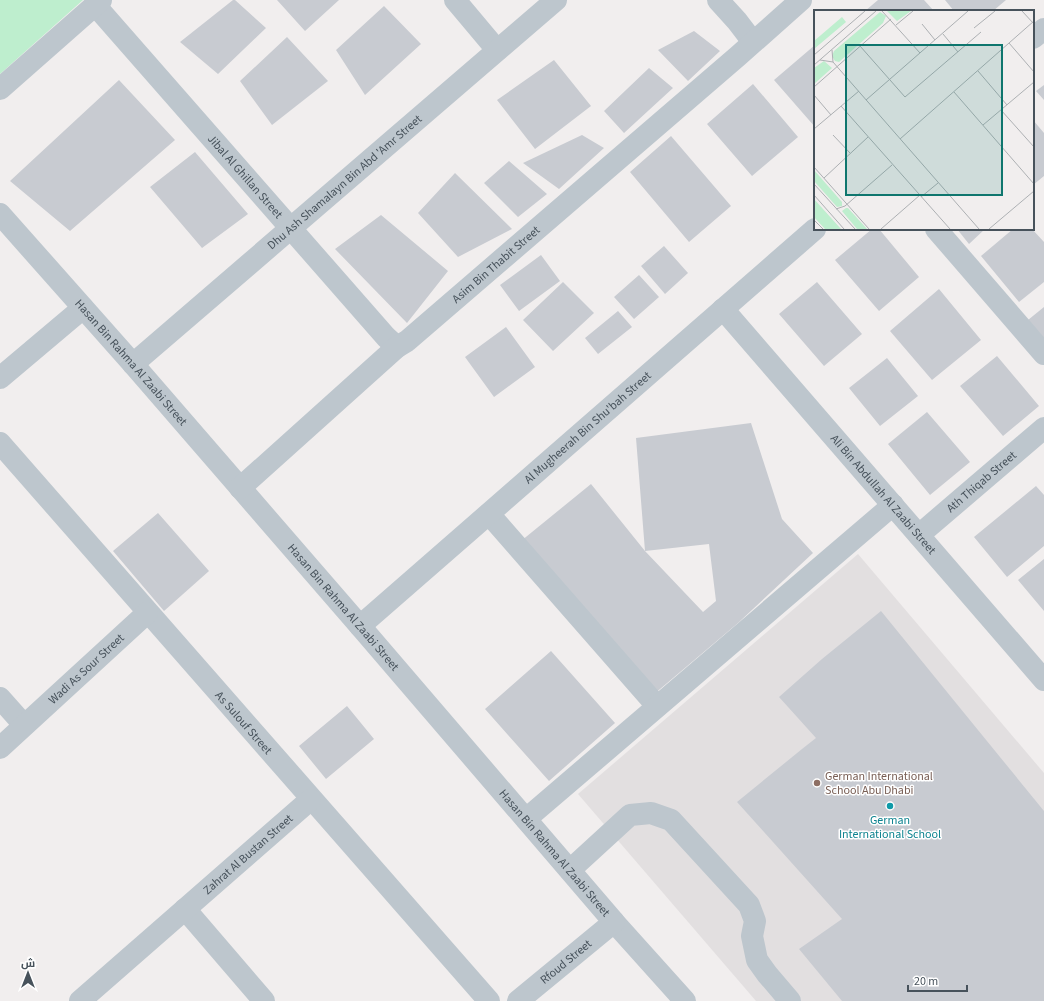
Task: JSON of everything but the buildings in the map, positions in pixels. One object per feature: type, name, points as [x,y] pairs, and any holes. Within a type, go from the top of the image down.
[{"type":"street","points":[[455,0],[498,50]]},
{"type":"street","name":"Dhu Ash Shamalayn Bin Abd 'Amr Street","points":[[133,364],[556,0]]},
{"type":"street","points":[[718,0],[753,42]]},
{"type":"street","name":"Asim Bin Thabit Street","points":[[240,488],[397,347],[407,341],[801,0]]},
{"type":"street","points":[[0,90],[98,2]]},
{"type":"street","name":"Jibal Al Ghillan Street","points":[[98,2],[290,228],[386,337],[397,347]]},
{"type":"street","points":[[1034,37],[1044,29]]},
{"type":"street","name":"Hasan Bin Rahma Al Zaabi Street","points":[[0,214],[133,364],[526,818],[614,922],[685,1001]]},
{"type":"street","name":"Al Mugheerah Bin Shu'bah Street","points":[[360,626],[814,230]]},
{"type":"street","points":[[937,230],[1044,354]]},
{"type":"street","points":[[0,378],[83,308]]},
{"type":"street","name":"Ali Bin Abdullah Al Zaabi Street","points":[[723,309],[1044,680]]},
{"type":"street","name":"Ath Thiqab Street","points":[[919,535],[1043,431]]},
{"type":"street","name":"As Sulouf Street","points":[[0,443],[310,800],[489,1001]]},
{"type":"street","points":[[526,818],[893,505]]},
{"type":"street","points":[[488,514],[657,706]]},
{"type":"street","name":"Wadi As Sour Street","points":[[0,748],[147,613]]},
{"type":"street","points":[[0,698],[24,725]]},
{"type":"street","name":"Zahrat Al Bustan Street","points":[[80,1001],[310,800]]},
{"type":"street","points":[[570,870],[630,815],[651,813],[671,820],[749,906],[755,921],[752,936],[757,960],[790,1001]]},
{"type":"street","points":[[185,909],[264,1001]]},
{"type":"street","name":"Rfoud Street","points":[[518,1001],[614,922]]},
{"type":"shaded area","name":"German International School Abu Dhabi","points":[[858,554],[1044,773],[1044,1001],[756,1001],[578,794]]},
{"type":"green space","points":[[0,0],[83,0],[0,74]]},
{"type":"place","name":"German International School Abu Dhabi","points":[[817,783]]},
{"type":"place","name":"German International School","points":[[890,806]]}]
